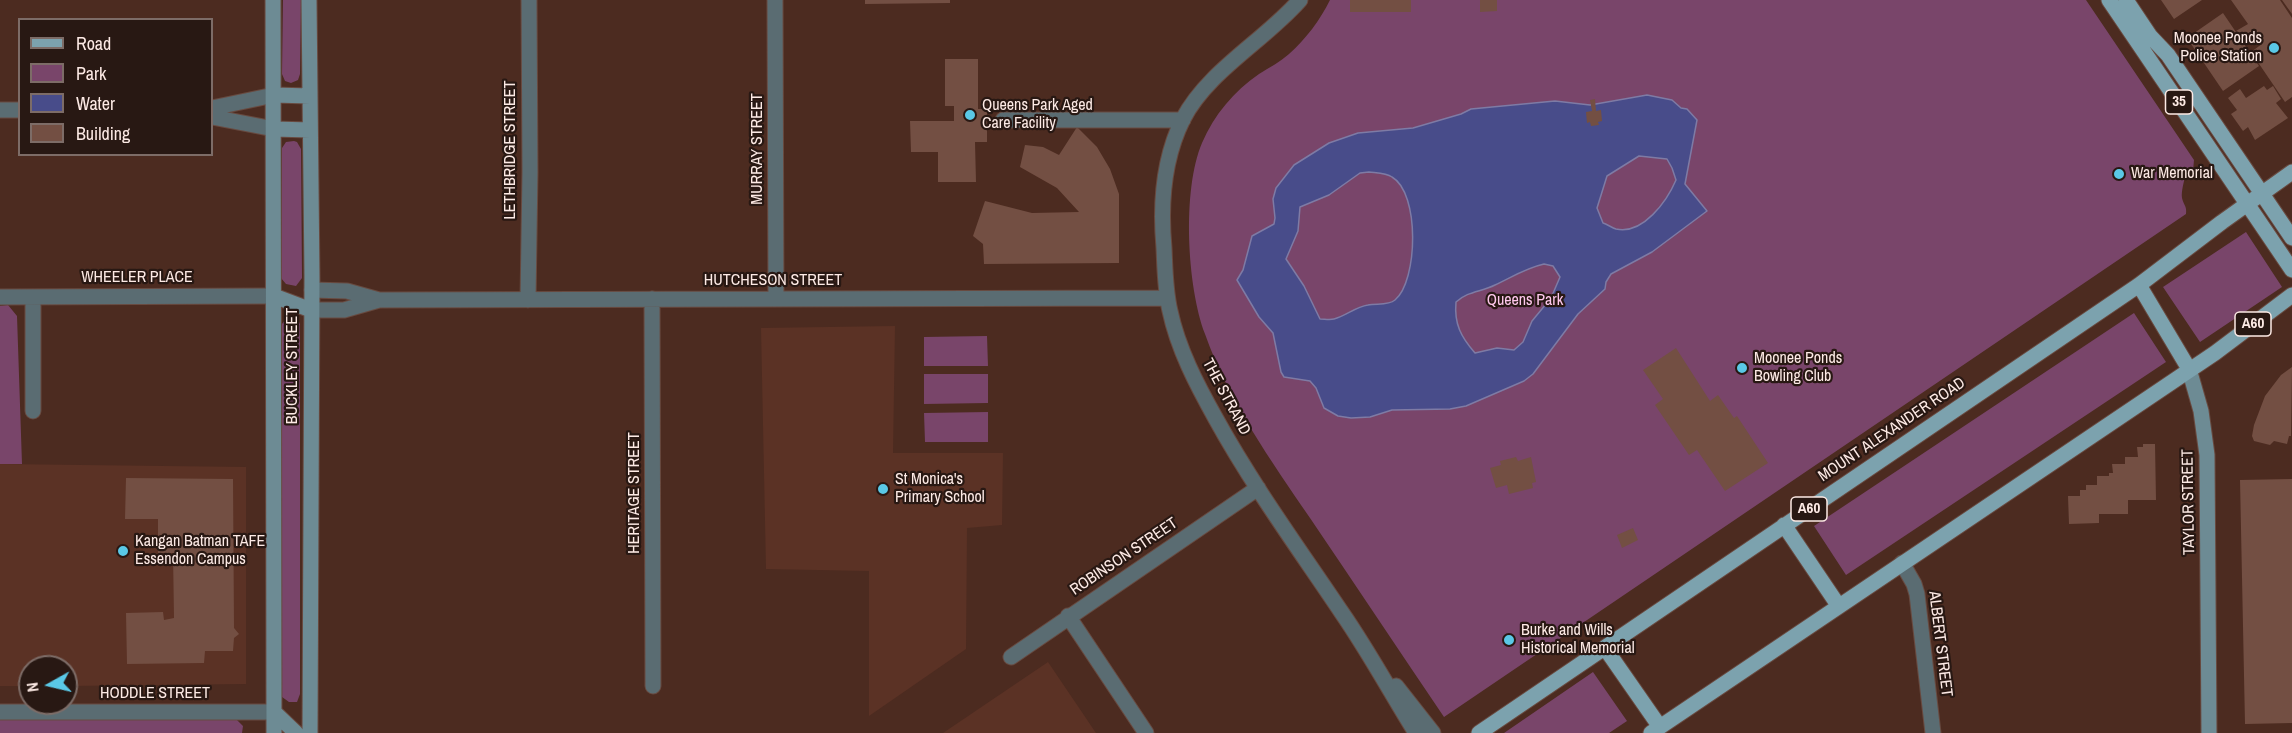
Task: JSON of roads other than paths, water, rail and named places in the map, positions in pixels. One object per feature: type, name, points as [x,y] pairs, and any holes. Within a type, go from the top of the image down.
[{"type":"main road","name":"BUCKLEY STREET","points":[[273,0],[274,733]]},
{"type":"main road","name":"BUCKLEY STREET","points":[[309,0],[312,290],[310,733]]},
{"type":"main road","name":"35","points":[[2109,0],[2292,270]]},
{"type":"main road","points":[[2126,0],[2150,36],[2169,55],[2292,238]]},
{"type":"main road","points":[[274,95],[310,96]]},
{"type":"main road","points":[[274,129],[310,130]]},
{"type":"main road","name":"MOUNT ALEXANDER ROAD","points":[[1479,733],[2139,285],[2292,172]]},
{"type":"main road","name":"TAYLOR STREET","points":[[2139,285],[2189,369],[2201,411],[2207,455],[2210,733]]},
{"type":"main road","points":[[274,296],[312,290]]},
{"type":"main road","points":[[274,296],[311,309]]},
{"type":"main road","name":"A60","points":[[1655,730],[2215,353],[2292,296]]},
{"type":"main road","points":[[1784,525],[1838,605]]},
{"type":"main road","points":[[1605,648],[1655,730]]},
{"type":"main road","points":[[274,712],[296,733]]},
{"type":"street","name":"LETHBRIDGE STREET","points":[[528,300],[529,0]]},
{"type":"street","name":"MURRAY STREET","points":[[775,0],[776,299]]},
{"type":"street","name":"THE STRAND","points":[[1300,0],[1198,96],[1183,120],[1169,151],[1165,173],[1162,228],[1167,298],[1176,332],[1193,376],[1224,433],[1258,488],[1371,656],[1416,733]]},
{"type":"street","points":[[213,108],[274,95]]},
{"type":"street","points":[[0,110],[18,111]]},
{"type":"street","points":[[213,117],[274,129]]},
{"type":"street","points":[[1003,120],[1183,120]]},
{"type":"street","name":"HUTCHESON STREET","points":[[312,290],[347,291],[380,300],[1167,298]]},
{"type":"street","name":"WHEELER PLACE","points":[[0,297],[274,296]]},
{"type":"street","points":[[33,297],[33,411]]},
{"type":"street","name":"HERITAGE STREET","points":[[652,299],[653,686]]},
{"type":"street","name":"HUTCHESON STREET","points":[[311,309],[344,310],[380,300]]},
{"type":"street","name":"ROBINSON STREET","points":[[1011,657],[1258,488]]},
{"type":"street","name":"ALBERT STREET","points":[[1902,563],[1917,594],[1933,733]]},
{"type":"street","points":[[1068,616],[1146,733]]},
{"type":"street","name":"THE STRAND","points":[[1371,656],[1433,733]]},
{"type":"street","name":"HODDLE STREET","points":[[0,712],[274,712]]},
{"type":"water","points":[[1647,95],[1672,100],[1681,108],[1687,109],[1697,120],[1685,184],[1707,211],[1652,252],[1611,274],[1605,289],[1578,314],[1533,374],[1524,381],[1466,406],[1450,409],[1392,410],[1370,417],[1351,418],[1338,416],[1324,408],[1316,388],[1310,381],[1284,377],[1273,333],[1259,317],[1237,280],[1243,270],[1252,236],[1274,224],[1273,199],[1276,188],[1294,165],[1329,143],[1358,133],[1413,128],[1471,109],[1555,101],[1590,105]],"holes":[[[1639,156],[1667,159],[1676,180],[1667,197],[1653,215],[1644,222],[1636,227],[1614,228],[1603,223],[1597,208],[1607,176]],[[1369,172],[1392,177],[1401,186],[1408,200],[1413,237],[1408,275],[1403,290],[1392,302],[1363,306],[1334,319],[1320,319],[1304,286],[1286,259],[1298,231],[1300,207],[1329,195],[1360,173]],[[1544,264],[1553,266],[1560,277],[1551,298],[1532,321],[1523,342],[1514,350],[1497,348],[1475,353],[1460,330],[1456,317],[1456,302],[1525,270]]]},
{"type":"place","name":"Moonee Ponds Police Station","points":[[2274,48]]},
{"type":"place","name":"Queens Park Aged Care Facility","points":[[970,115]]},
{"type":"place","name":"War Memorial","points":[[2119,174]]},
{"type":"place","name":"Moonee Ponds Bowling Club","points":[[1742,368]]},
{"type":"place","name":"St Monica's Primary School","points":[[883,489]]},
{"type":"place","name":"Kangan Batman TAFE Essendon Campus","points":[[123,551]]},
{"type":"place","name":"Burke and Wills Historical Memorial","points":[[1509,640]]},
{"type":"park label","name":"Queens Park","points":[[1525,301]]}]
